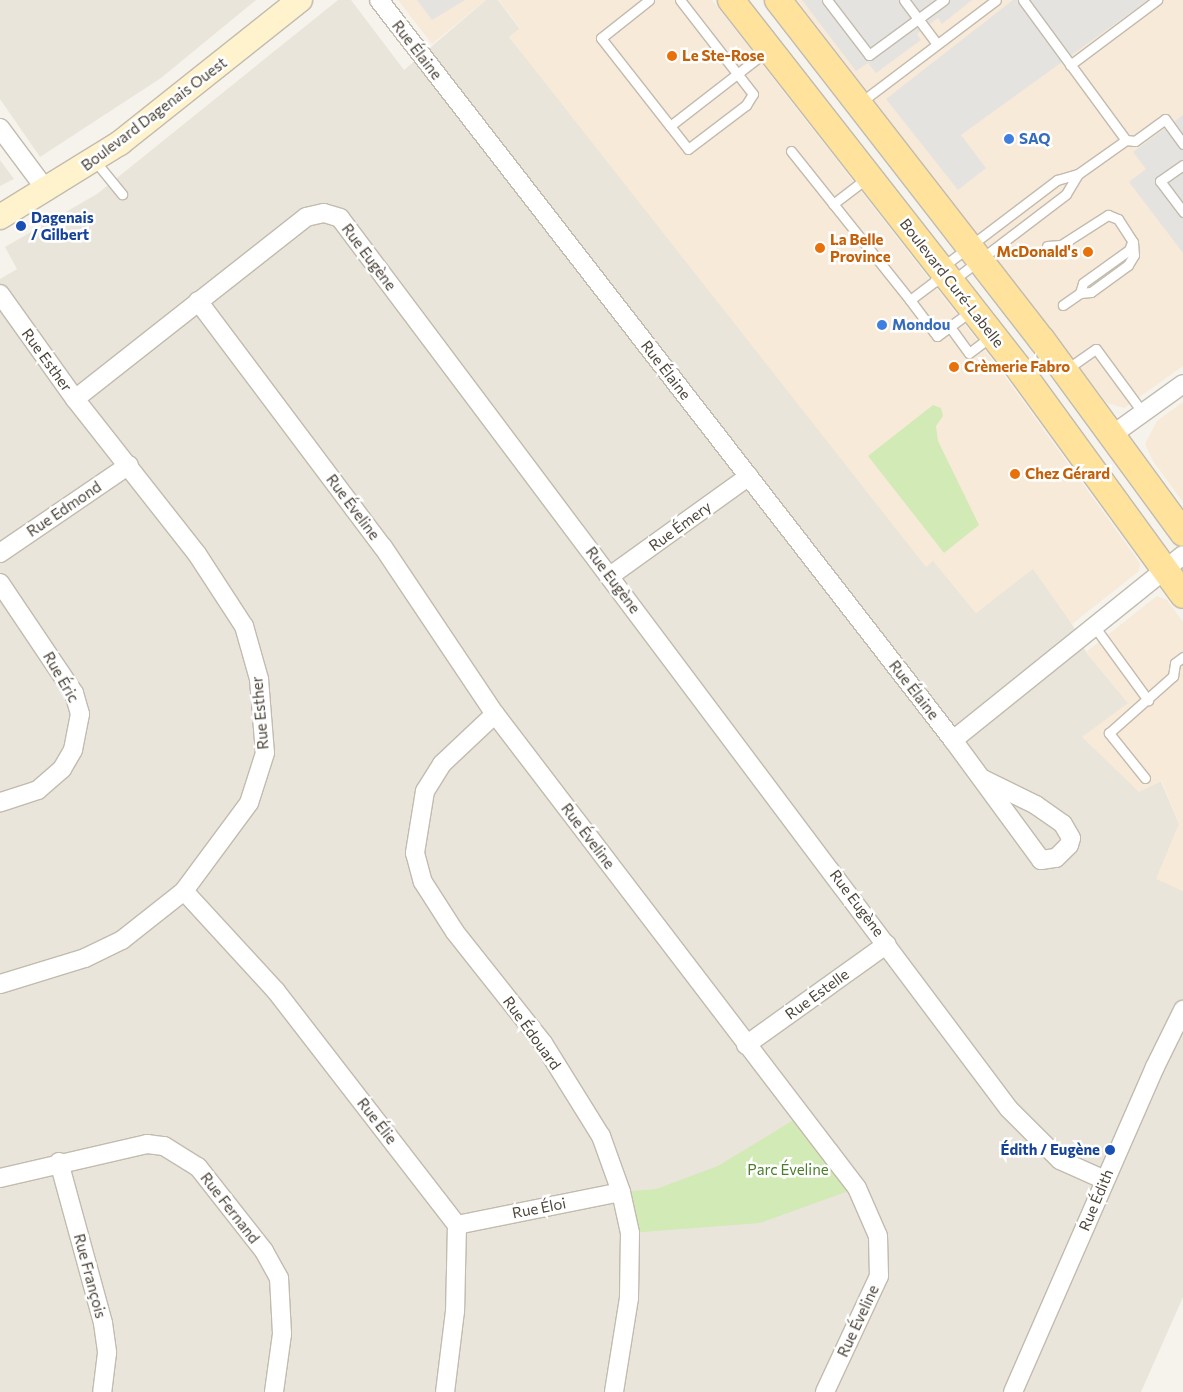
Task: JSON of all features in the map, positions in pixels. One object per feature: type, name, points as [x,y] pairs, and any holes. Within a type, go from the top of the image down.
[{"type":"main road","name":"Boulevard Dagenais Ouest","points":[[0,217],[95,160],[160,113],[300,0]]},
{"type":"main road","name":"Boulevard Curé-Labelle","points":[[731,0],[869,176],[942,277],[973,309],[1174,562],[1183,596]]},
{"type":"main road","points":[[778,0],[1065,370],[1183,533]]},
{"type":"street","name":"Rue Élaine","points":[[379,0],[953,740],[1041,860],[1056,858],[1070,845],[1071,838],[1063,824],[1036,805],[983,779]]},
{"type":"street","points":[[0,128],[46,191]]},
{"type":"street","name":"Rue Eugène","points":[[75,399],[306,217],[324,213],[340,218],[887,944],[1009,1109],[1060,1160],[1105,1180]]},
{"type":"street","name":"Rue Esther","points":[[0,294],[75,399],[129,465],[197,554],[244,626],[259,679],[265,753],[249,803],[184,892],[122,940],[85,958],[0,984]]},
{"type":"street","name":"Rue Éveline","points":[[198,301],[383,547],[496,714],[746,1045],[857,1188],[878,1236],[879,1276],[825,1392]]},
{"type":"street","points":[[1112,436],[1183,384]]},
{"type":"street","name":"Rue Edmond","points":[[0,553],[129,465]]},
{"type":"street","name":"Rue Émery","points":[[610,576],[749,476]]},
{"type":"street","points":[[953,740],[1174,562]]},
{"type":"street","name":"Rue Éric","points":[[0,583],[74,693],[80,714],[73,750],[62,769],[38,790],[0,802]]},
{"type":"street","name":"Rue Édouard","points":[[496,714],[442,764],[425,791],[415,852],[423,882],[455,932],[543,1043],[601,1136],[621,1192],[630,1233],[629,1298],[614,1392]]},
{"type":"street","name":"Rue Élie","points":[[184,892],[276,991],[457,1225]]},
{"type":"street","name":"Rue Estelle","points":[[746,1045],[887,944]]},
{"type":"street","name":"Rue Édith","points":[[1014,1392],[1105,1180],[1183,1010]]},
{"type":"street","name":"Rue Fernand","points":[[0,1178],[60,1162],[147,1144],[164,1146],[198,1167],[264,1252],[279,1278],[282,1334],[274,1392]]},
{"type":"street","name":"Rue François","points":[[60,1162],[103,1324],[107,1353],[102,1392]]},
{"type":"street","name":"Rue Éloi","points":[[457,1225],[621,1192]]},
{"type":"street","points":[[445,1392],[456,1311],[457,1225]]},
{"type":"lane","points":[[650,0],[601,38],[688,149],[746,106],[753,94],[680,0]]},
{"type":"lane","points":[[827,0],[869,55],[944,0]]},
{"type":"lane","points":[[904,0],[937,44]]},
{"type":"lane","points":[[858,103],[996,0]]},
{"type":"lane","points":[[1023,0],[1126,140]]},
{"type":"lane","points":[[1070,65],[1157,0]]},
{"type":"lane","points":[[670,126],[770,49]]},
{"type":"lane","points":[[942,277],[974,253],[1057,180],[1078,174],[1126,140],[1135,141],[1165,119],[1183,144]]},
{"type":"lane","points":[[791,151],[937,336],[973,309]]},
{"type":"lane","points":[[95,160],[122,194]]},
{"type":"lane","points":[[1183,165],[1160,182],[1183,212]]},
{"type":"lane","points":[[910,300],[974,253],[1066,194],[1078,174]]},
{"type":"lane","points":[[833,204],[869,176]]},
{"type":"lane","points":[[1047,246],[1061,245],[1108,215],[1118,219],[1132,240],[1134,255],[1128,265],[1091,292],[1080,293],[1063,305]]},
{"type":"lane","points":[[950,327],[969,353],[992,335]]},
{"type":"lane","points":[[1065,370],[1096,349],[1143,413]]},
{"type":"lane","points":[[1093,626],[1099,638],[1148,700]]},
{"type":"lane","points":[[1145,778],[1109,733],[1148,700],[1153,692],[1174,676],[1175,663],[1183,657]]},
{"type":"shaded area","points":[[0,0],[256,0],[161,78],[40,157],[0,99]]},
{"type":"shaded area","points":[[338,0],[351,0],[404,70],[486,0],[498,0],[520,29],[509,37],[976,613],[1033,568],[1072,624],[1086,652],[1128,703],[1179,824],[1157,878],[1183,891],[1183,1297],[1141,1392],[0,1392],[0,279],[17,269],[5,247],[97,194]]},
{"type":"shaded area","points":[[398,0],[486,0],[432,44]]},
{"type":"shaded area","points":[[417,0],[465,0],[432,20]]},
{"type":"shaded area","points":[[499,0],[712,0],[1001,371],[1135,556],[1140,564],[1139,571],[1072,624],[1033,569],[976,613],[933,561],[926,567],[509,37],[520,28]]},
{"type":"shaded area","points":[[797,0],[1183,0],[1183,366],[1124,408],[1107,403]]},
{"type":"shaded area","points":[[802,0],[972,0],[942,24],[938,18],[917,34],[921,40],[876,73],[868,63],[856,71]]},
{"type":"shaded area","points":[[1013,0],[1148,0],[961,135],[986,168],[958,190],[886,99]]},
{"type":"shaded area","points":[[1183,115],[1183,253],[1129,182],[1146,169],[1133,152]]},
{"type":"shaded area","points":[[0,160],[14,179],[0,186]]},
{"type":"shaded area","points":[[1183,402],[1183,502],[1153,461],[1145,444],[1157,421]]},
{"type":"shaded area","points":[[1157,596],[1167,600],[1183,622],[1183,891],[1156,879],[1179,824],[1162,781],[1139,792],[1082,737],[1128,703],[1086,652]]},
{"type":"green space","points":[[933,405],[941,408],[943,416],[936,426],[938,441],[979,525],[944,553],[868,456]]},
{"type":"green space","name":"Parc Éveline","points":[[800,1116],[857,1188],[760,1223],[630,1233],[621,1192],[656,1189],[718,1166]]},
{"type":"place","name":"Le Ste-Rose","points":[[672,56]]},
{"type":"place","name":"SAQ","points":[[1009,139]]},
{"type":"place","name":"Dagenais / Gilbert","points":[[21,226]]},
{"type":"place","name":"La Belle Province","points":[[820,248]]},
{"type":"place","name":"McDonald's","points":[[1088,252]]},
{"type":"place","name":"Mondou","points":[[882,325]]},
{"type":"place","name":"Crèmerie Fabro","points":[[954,367]]},
{"type":"place","name":"Chez Gérard","points":[[1015,474]]},
{"type":"place","name":"Édith / Eugène","points":[[1110,1150]]}]
